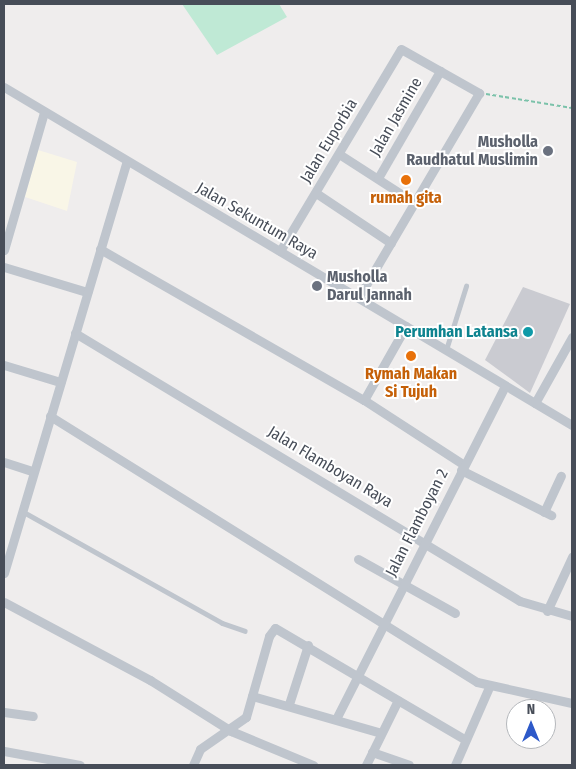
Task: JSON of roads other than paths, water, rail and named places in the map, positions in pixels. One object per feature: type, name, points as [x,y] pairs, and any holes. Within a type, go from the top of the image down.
[{"type":"street","name":"Jalan Euporbia","points":[[280,251],[405,49],[440,71]]},
{"type":"street","points":[[359,297],[479,93],[440,71]]},
{"type":"street","name":"Jalan Jasmine","points":[[378,178],[440,71]]},
{"type":"street","name":"Jalan Sekuntum Raya","points":[[4,87],[126,163],[359,297],[572,425]]},
{"type":"street","points":[[4,250],[44,112]]},
{"type":"street","points":[[339,154],[415,202]]},
{"type":"street","points":[[4,573],[6,555],[22,511],[31,470],[50,416],[126,163]]},
{"type":"street","points":[[316,193],[392,243]]},
{"type":"street","points":[[100,249],[364,400],[462,468],[548,514],[562,476]]},
{"type":"street","points":[[4,267],[88,292]]},
{"type":"street","points":[[364,400],[406,326]]},
{"type":"street","name":"Jalan Flamboyan Raya","points":[[75,333],[424,540],[520,601],[547,611],[572,616]]},
{"type":"street","points":[[535,403],[572,337]]},
{"type":"street","points":[[4,365],[60,382]]},
{"type":"street","name":"Jalan Flamboyan 2","points":[[336,719],[401,585],[505,386]]},
{"type":"street","points":[[50,416],[489,687],[572,703]]},
{"type":"street","points":[[4,462],[31,470]]},
{"type":"street","points":[[358,559],[401,585],[456,613]]},
{"type":"street","points":[[547,611],[571,561]]},
{"type":"street","points":[[4,602],[150,680],[231,731],[313,765]]},
{"type":"street","points":[[193,765],[197,752],[231,731],[246,716],[272,629],[308,645],[464,739]]},
{"type":"street","points":[[289,704],[308,645]]},
{"type":"street","points":[[455,765],[464,739],[489,687]]},
{"type":"street","points":[[252,696],[289,704],[381,733]]},
{"type":"street","points":[[366,765],[398,700]]},
{"type":"street","points":[[4,712],[33,716]]},
{"type":"street","points":[[4,751],[80,765]]},
{"type":"street","points":[[372,752],[409,765]]},
{"type":"lane","points":[[446,350],[466,286]]},
{"type":"lane","points":[[22,511],[222,624],[245,631]]},
{"type":"place","name":"Musholla Raudhatul Muslimin","points":[[548,151]]},
{"type":"place","name":"rumah gita","points":[[406,180]]},
{"type":"place","name":"Musholla Darul Jannah","points":[[317,286]]},
{"type":"place","name":"Perumhan Latansa","points":[[528,332]]},
{"type":"place","name":"Rymah Makan Si Tujuh","points":[[411,356]]}]
